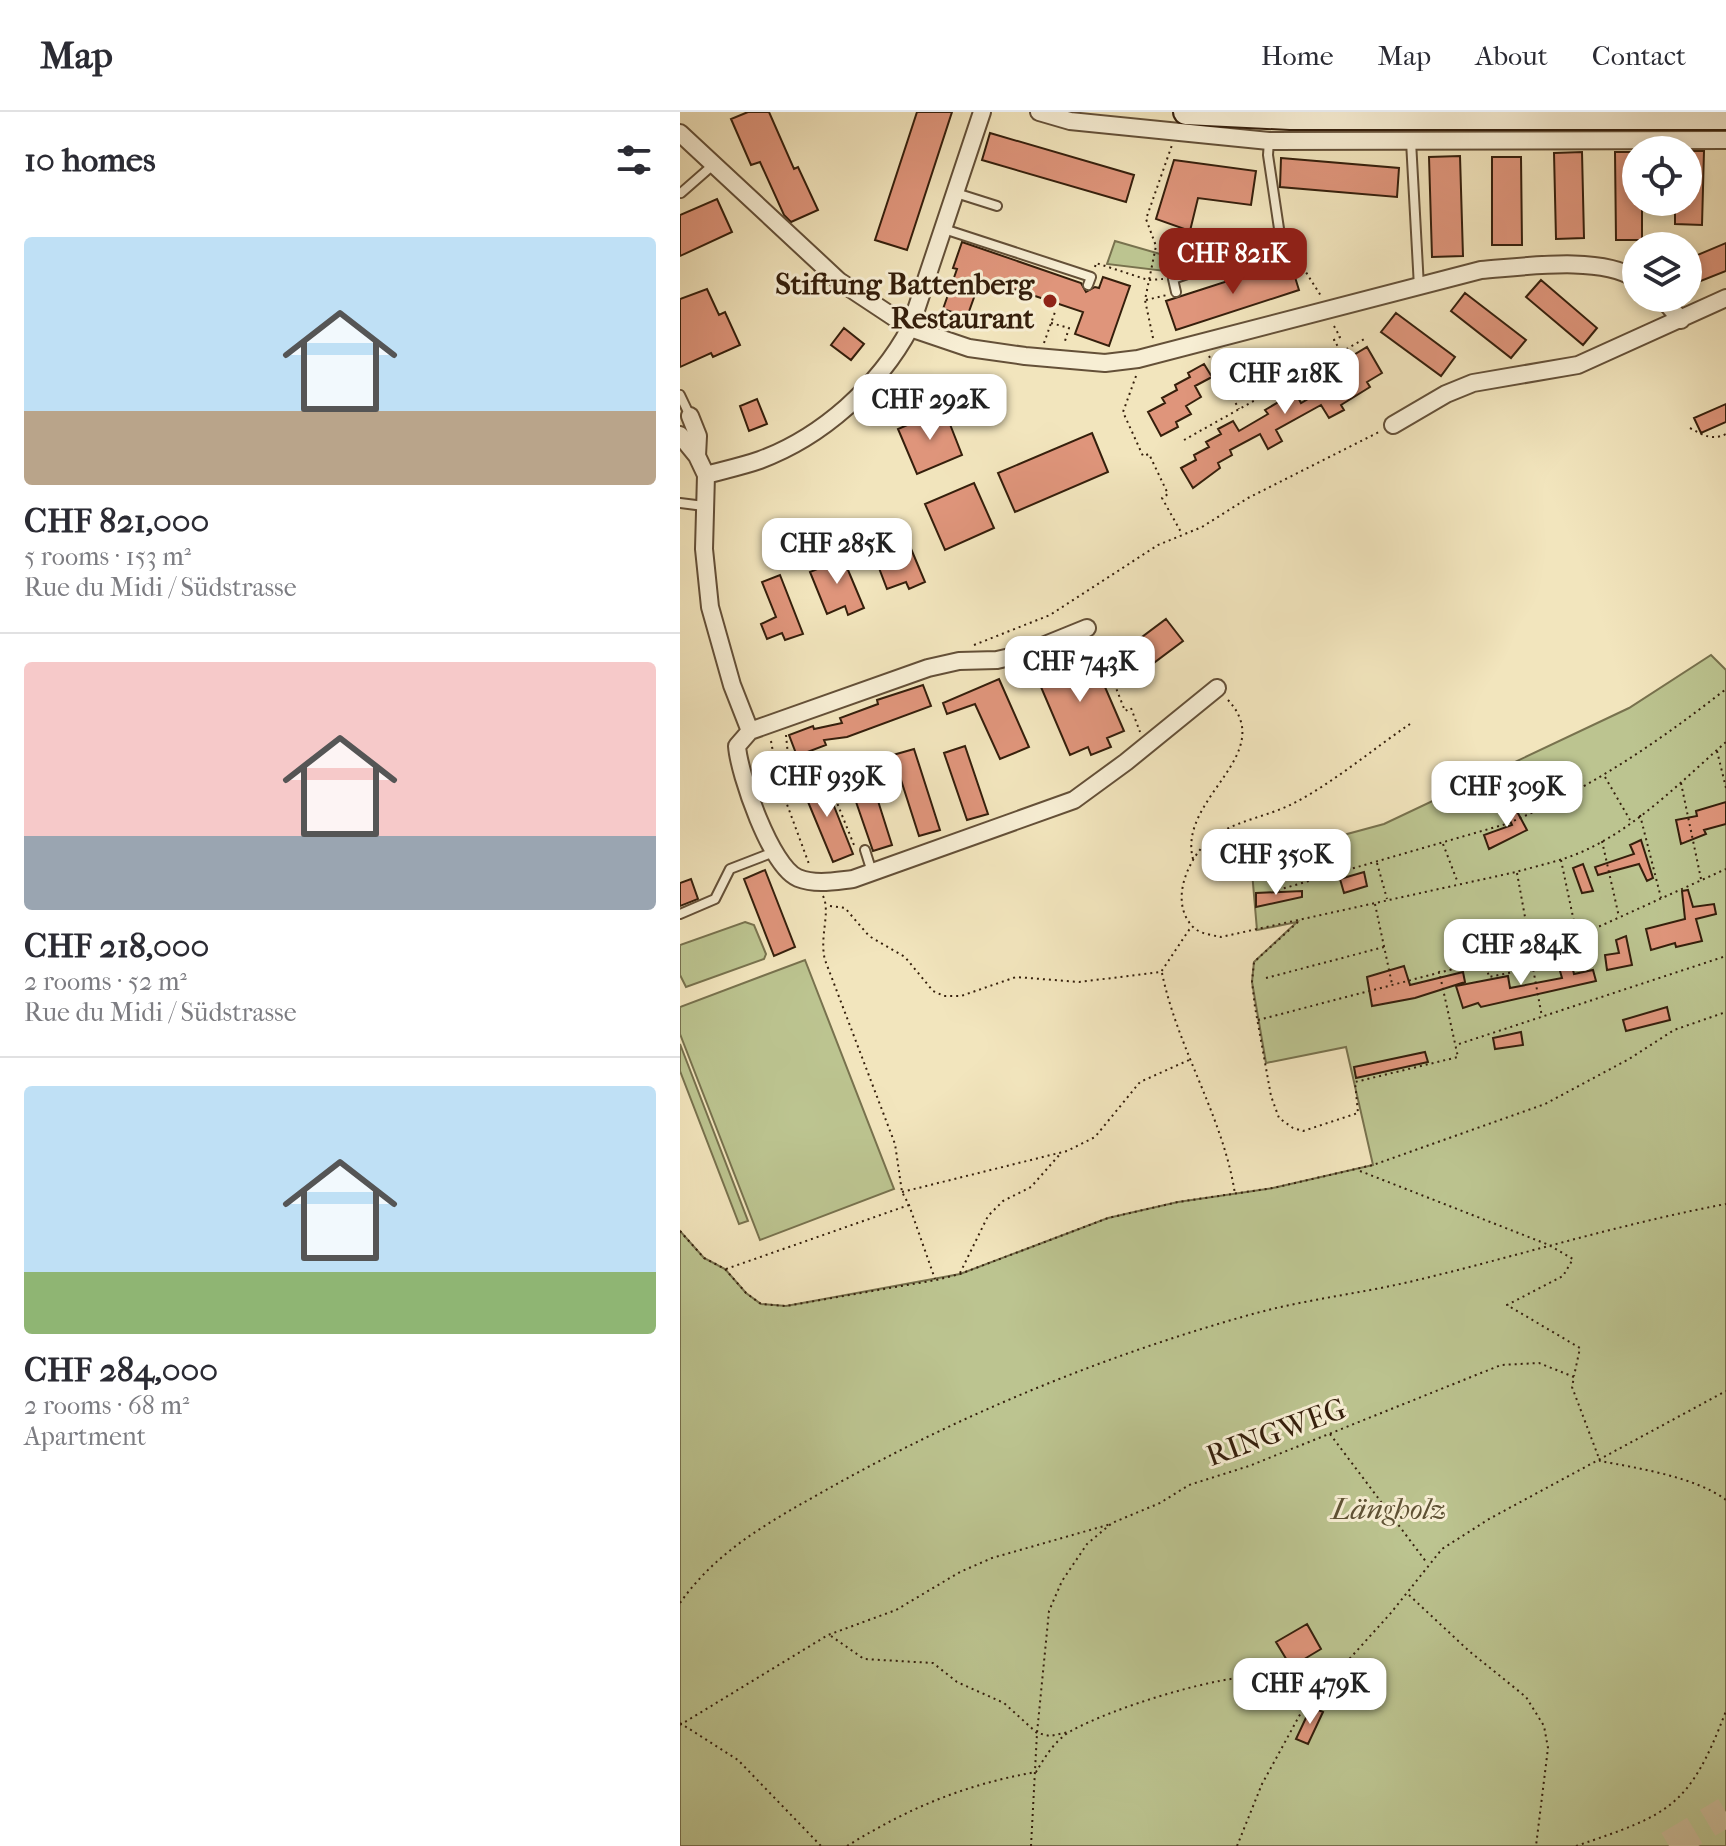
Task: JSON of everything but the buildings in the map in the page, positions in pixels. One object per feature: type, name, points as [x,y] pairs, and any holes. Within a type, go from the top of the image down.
[{"type":"main road","points":[[1183,123],[1290,117],[1726,117]]},
{"type":"street","points":[[706,475],[761,460],[819,427],[894,358],[910,328],[982,112]]},
{"type":"street","points":[[1039,112],[1070,121],[1183,123],[1269,141],[1726,140]]},
{"type":"street","points":[[680,133],[839,281],[910,328],[969,348],[1105,363],[1138,359],[1481,270],[1536,266],[1600,267],[1622,272]]},
{"type":"street","points":[[1393,425],[1446,394],[1473,383],[1578,365],[1726,298]]},
{"type":"street","points":[[1674,312],[1681,320]]},
{"type":"street","points":[[690,416],[698,436],[697,456]]},
{"type":"street","points":[[680,435],[697,456],[706,475],[704,506],[710,607],[732,685],[750,731]]},
{"type":"street","points":[[1087,628],[1023,654],[997,660],[959,661],[928,668],[750,731],[737,746],[738,763],[774,852],[784,868],[796,878],[816,883],[853,879],[1074,800],[1217,688]]},
{"type":"lane","points":[[1176,292],[1173,279],[1281,242],[1268,155],[1269,141]]},
{"type":"lane","points":[[1411,141],[1419,287]]},
{"type":"lane","points":[[681,193],[713,165]]},
{"type":"lane","points":[[955,193],[997,206]]},
{"type":"lane","points":[[943,229],[1091,277],[1088,285]]},
{"type":"lane","points":[[680,395],[690,416]]},
{"type":"lane","points":[[680,503],[704,506]]},
{"type":"lane","points":[[860,849],[872,872]]},
{"type":"lane","points":[[680,914],[715,899],[730,869],[774,852]]},
{"type":"path","points":[[1155,347],[1145,300],[1156,246],[1146,219],[1171,146],[1183,123]]},
{"type":"path","points":[[1297,258],[1313,284]]},
{"type":"path","points":[[1067,269],[1093,272],[1096,263],[1148,280],[1173,279]]},
{"type":"path","points":[[1145,300],[1176,292]]},
{"type":"path","points":[[1041,351],[1055,312]]},
{"type":"path","points":[[1329,318],[1340,337],[1334,340],[1341,352]]},
{"type":"path","points":[[1050,323],[1069,328],[1065,341]]},
{"type":"path","points":[[1184,440],[1366,338]]},
{"type":"path","points":[[1207,352],[1239,409]]},
{"type":"path","points":[[1137,367],[1136,381],[1123,412],[1143,456],[1149,454],[1168,494],[1162,498],[1183,535]]},
{"type":"path","points":[[970,646],[1050,615],[1158,545],[1202,527],[1248,498],[1393,425]]},
{"type":"path","points":[[1690,428],[1707,437],[1718,438],[1726,434]]},
{"type":"path","points":[[1087,628],[1125,711],[1131,708],[1146,746]]},
{"type":"path","points":[[1193,860],[1191,842],[1195,820],[1242,751],[1243,744],[1241,719],[1235,707],[1217,688]]},
{"type":"path","points":[[1278,890],[1377,863],[1537,812],[1604,776],[1656,743],[1726,689]]},
{"type":"path","points":[[785,718],[790,776],[823,768],[860,849]]},
{"type":"path","points":[[1410,724],[1296,802],[1224,830],[1206,843],[1187,871],[1182,890],[1184,910],[1192,926],[1201,932],[1221,937],[1516,872],[1561,859],[1589,849],[1630,821],[1726,742]]},
{"type":"path","points":[[768,725],[778,780],[816,883],[828,906],[821,945],[842,1010],[895,1144],[902,1192],[936,1280]]},
{"type":"path","points":[[1716,750],[1726,788]]},
{"type":"path","points":[[1604,776],[1630,821]]},
{"type":"path","points":[[1680,781],[1702,880]]},
{"type":"path","points":[[836,801],[848,797]]},
{"type":"path","points":[[1639,814],[1661,899]]},
{"type":"path","points":[[1602,840],[1619,918]]},
{"type":"path","points":[[1443,843],[1459,885]]},
{"type":"path","points":[[1561,859],[1577,936]]},
{"type":"path","points":[[1377,863],[1388,900]]},
{"type":"path","points":[[1257,1021],[1439,971],[1530,951],[1577,936],[1726,869]]},
{"type":"path","points":[[1516,872],[1542,1018]]},
{"type":"path","points":[[1375,903],[1392,984]]},
{"type":"path","points":[[828,906],[845,908],[869,936],[905,957],[933,991],[944,996],[961,996],[1016,977],[1079,982],[1161,972]]},
{"type":"path","points":[[1299,921],[1254,962],[1252,982],[1271,1096],[1279,1118],[1293,1128],[1303,1131],[1358,1113],[1355,1082],[1458,1057],[1458,1044],[1439,971]]},
{"type":"path","points":[[1192,926],[1161,972],[1189,1060],[1226,1147],[1235,1195]]},
{"type":"path","points":[[1266,978],[1384,947]]},
{"type":"path","points":[[1458,1044],[1726,956]]},
{"type":"path","points":[[1485,960],[1489,977],[1533,968]]},
{"type":"path","points":[[680,1231],[704,1258],[725,1269],[746,1293],[761,1304],[786,1306],[936,1280],[960,1274],[1108,1218],[1178,1202],[1235,1195],[1357,1170],[1545,1104],[1674,1030],[1726,1012]]},
{"type":"path","points":[[902,1192],[1062,1152],[1095,1137],[1140,1082],[1189,1060]]},
{"type":"path","points":[[960,1274],[988,1216],[1003,1201],[1031,1187],[1062,1152]]},
{"type":"path","points":[[1357,1170],[1549,1245],[1573,1259],[1563,1276],[1507,1305],[1580,1348],[1572,1387],[1600,1461]]},
{"type":"path","points":[[680,1603],[711,1564],[764,1524],[883,1458],[1036,1388],[1135,1350],[1252,1314],[1408,1282],[1650,1218],[1726,1204]]},
{"type":"path","points":[[725,1269],[909,1205]]},
{"type":"path","name":"RINGWEG","points":[[1031,1846],[1037,1733],[1049,1611],[1062,1581],[1087,1544],[1112,1523],[1160,1503],[1189,1485],[1249,1466],[1501,1365],[1539,1363],[1574,1377]]},
{"type":"path","points":[[1237,1846],[1262,1784],[1314,1689],[1343,1666],[1408,1594],[1427,1564],[1461,1535],[1726,1391]]},
{"type":"path","points":[[1330,1433],[1427,1564]]},
{"type":"path","points":[[1600,1461],[1707,1489],[1726,1500]]},
{"type":"path","points":[[821,1846],[738,1760],[680,1724],[828,1635],[896,1610],[960,1572],[992,1558],[1112,1523]]},
{"type":"path","points":[[1408,1594],[1469,1651],[1526,1697],[1544,1726],[1548,1748],[1536,1846]]},
{"type":"path","points":[[828,1635],[864,1659],[933,1663],[957,1682],[1004,1703],[1037,1733],[1050,1736],[1165,1694],[1253,1676],[1287,1679],[1314,1689]]},
{"type":"path","points":[[1576,1846],[1645,1822],[1677,1801],[1697,1778],[1726,1711]]},
{"type":"path","points":[[847,1846],[899,1814],[986,1781],[1036,1772],[1049,1751],[1070,1731]]},
{"type":"green space","points":[[1115,241],[1174,258],[1173,272],[1107,264]]},
{"type":"green space","name":"Längholz","points":[[1711,655],[1726,670],[1726,1846],[680,1846],[680,1231],[704,1258],[725,1269],[746,1293],[761,1304],[786,1306],[960,1274],[1108,1218],[1178,1202],[1273,1188],[1373,1165],[1346,1047],[1266,1063],[1252,982],[1254,962],[1297,922],[1257,930],[1251,860],[1384,824],[1629,708]]},
{"type":"green space","points":[[745,922],[754,925],[766,954],[764,959],[686,987],[680,975],[680,945]]},
{"type":"green space","points":[[805,960],[894,1189],[760,1240],[680,1034],[680,1007]]},
{"type":"green space","points":[[680,1044],[748,1221],[739,1224],[680,1071]]},
{"type":"tunnel","points":[[1669,1846],[1726,1812]]},
{"type":"place","name":"Stiftung Battenberg Restaurant","points":[[1050,301]]}]
